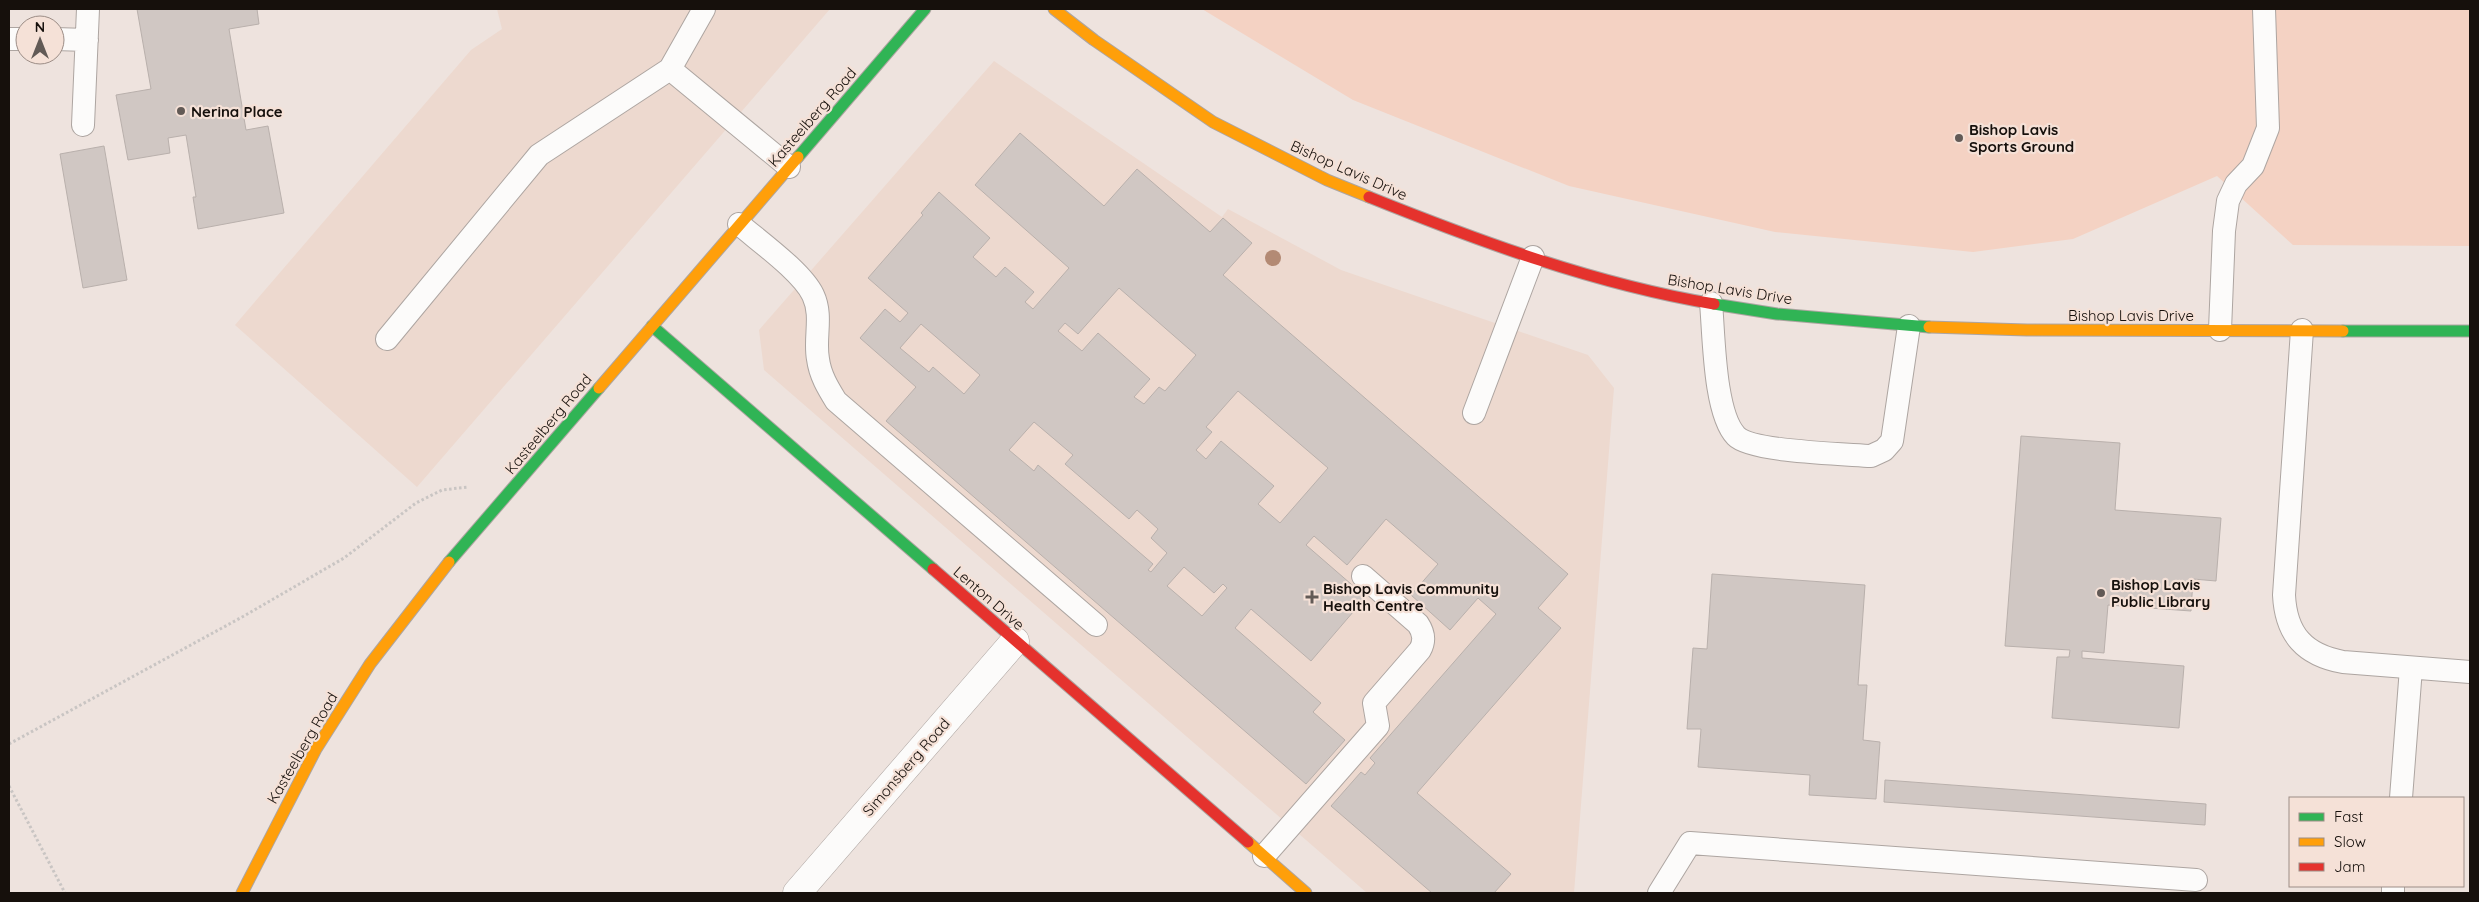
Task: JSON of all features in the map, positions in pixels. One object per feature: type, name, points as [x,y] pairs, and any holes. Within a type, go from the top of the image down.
[{"type":"street","name":"Kasteelberg Road","points":[[242,893],[316,749],[370,664],[441,572],[926,9]]},
{"type":"street","name":"Bishop Lavis Drive","points":[[1054,9],[1094,40],[1213,122],[1327,180],[1461,234],[1603,280],[1777,314],[1909,326],[2027,330],[2470,331]]},
{"type":"street","name":"Lenton Drive","points":[[652,326],[1306,893]]},
{"type":"street","name":"Simonsberg Road","points":[[797,893],[1015,641]]},
{"type":"lane","points":[[83,126],[88,9]]},
{"type":"lane","points":[[387,339],[539,156],[670,69],[704,9]]},
{"type":"lane","points":[[2220,330],[2224,231],[2228,202],[2236,184],[2253,166],[2268,128],[2264,9]]},
{"type":"lane","points":[[65,39],[87,40]]},
{"type":"lane","points":[[670,69],[789,167]]},
{"type":"lane","points":[[739,224],[803,280],[814,296],[819,314],[818,360],[824,381],[836,401],[1096,625]]},
{"type":"lane","points":[[1474,413],[1533,257]]},
{"type":"lane","points":[[1711,302],[1722,411],[1736,437],[1754,445],[1779,449],[1871,456],[1884,450],[1892,441],[1909,326]]},
{"type":"lane","points":[[2302,330],[2284,595],[2289,625],[2296,637],[2309,650],[2325,659],[2470,672]]},
{"type":"lane","points":[[1264,856],[1378,726],[1374,703],[1420,650],[1423,644],[1422,630],[1418,624],[1363,576]]},
{"type":"lane","points":[[2400,797],[2411,668]]},
{"type":"lane","points":[[1659,893],[1690,843],[2196,880]]},
{"type":"path","points":[[9,744],[244,616],[344,558],[416,503],[442,490],[461,486],[469,487]]},
{"type":"path","points":[[9,786],[10,792],[65,893]]},
{"type":"shaded area","points":[[497,9],[830,9],[417,487],[235,325],[471,50],[502,29]]},
{"type":"shaded area","name":"Bishop Lavis Sports Ground","points":[[1202,9],[2470,9],[2470,246],[2293,245],[2217,176],[2073,239],[1973,252],[1775,232],[1569,186],[1353,100]]},
{"type":"shaded area","name":"Bishop Lavis Community Health Centre","points":[[994,61],[1222,217],[1228,209],[1341,270],[1588,355],[1614,388],[1574,893],[1367,893],[764,370],[759,330]]},
{"type":"building","name":"Nerina Place","points":[[137,9],[257,9],[259,24],[229,29],[246,130],[268,126],[284,213],[198,229],[193,197],[196,197],[186,135],[168,138],[170,153],[128,160],[116,95],[151,89]]},
{"type":"building","points":[[1020,133],[1104,206],[1137,169],[1210,232],[1223,218],[1252,243],[1223,275],[1568,574],[1538,608],[1561,628],[1417,793],[1511,874],[1494,893],[1432,893],[1331,806],[1361,772],[1365,775],[1375,763],[1370,758],[1496,614],[1478,598],[1450,630],[1411,595],[1438,564],[1386,519],[1347,565],[1314,536],[1306,545],[1366,597],[1311,661],[1251,609],[1235,628],[1321,703],[1313,712],[1345,740],[1306,784],[886,421],[916,387],[860,338],[885,309],[900,322],[908,313],[868,278],[923,215],[921,213],[939,192],[990,238],[973,257],[996,277],[1005,267],[1034,292],[1025,302],[1033,309],[1069,268],[975,185]],"holes":[[[1119,288],[1196,355],[1165,391],[1159,387],[1144,404],[1134,397],[1150,379],[1098,333],[1082,351],[1058,331],[1065,323],[1078,334]],[[921,324],[980,375],[964,394],[933,367],[929,372],[900,348]],[[1238,391],[1328,468],[1280,523],[1258,504],[1274,486],[1221,441],[1206,459],[1196,450],[1212,432],[1206,427]],[[1034,422],[1073,455],[1065,464],[1129,519],[1137,510],[1158,529],[1151,538],[1167,553],[1151,572],[1148,570],[1153,564],[1038,465],[1034,471],[1009,450]],[[1184,567],[1214,593],[1223,584],[1227,588],[1202,616],[1167,586]]]},
{"type":"building","points":[[104,146],[127,280],[83,288],[60,154]]},
{"type":"building","name":"Bishop Lavis Public Library","points":[[2021,436],[2120,443],[2115,510],[2221,518],[2216,581],[2193,579],[2191,611],[2108,605],[2104,653],[2082,651],[2082,658],[2184,666],[2179,728],[2052,718],[2057,657],[2069,657],[2070,650],[2005,646]]},
{"type":"building","points":[[1712,574],[1865,585],[1858,685],[1867,685],[1863,740],[1880,742],[1876,799],[1809,795],[1810,775],[1698,767],[1701,729],[1687,729],[1693,648],[1707,649]]},
{"type":"building","points":[[1885,780],[2206,804],[2205,825],[1884,802]]},
{"type":"traffic: fast","points":[[798,157],[925,9]]},
{"type":"traffic: fast","points":[[1714,304],[1777,314],[1929,327]]},
{"type":"traffic: fast","points":[[652,326],[933,569]]},
{"type":"traffic: fast","points":[[2343,331],[2470,331]]},
{"type":"traffic: fast","points":[[449,562],[599,388]]},
{"type":"traffic: slow","points":[[1054,9],[1094,40],[1213,122],[1327,180],[1369,197]]},
{"type":"traffic: slow","points":[[599,388],[798,157]]},
{"type":"traffic: slow","points":[[1929,327],[2027,330],[2343,331]]},
{"type":"traffic: slow","points":[[242,893],[316,749],[370,664],[449,562]]},
{"type":"traffic: slow","points":[[1248,842],[1306,893]]},
{"type":"traffic: jam","points":[[1369,197],[1453,230],[1539,260],[1626,285],[1714,304]]},
{"type":"traffic: jam","points":[[933,569],[1248,842]]},
{"type":"place","name":"Nerina Place","points":[[181,111]]},
{"type":"place","name":"Bishop Lavis Sports Ground","points":[[1959,138]]},
{"type":"place","name":"Bishop Lavis Public Library","points":[[2101,593]]},
{"type":"place","name":"Bishop Lavis Community Health Centre","points":[[1312,597]]}]
